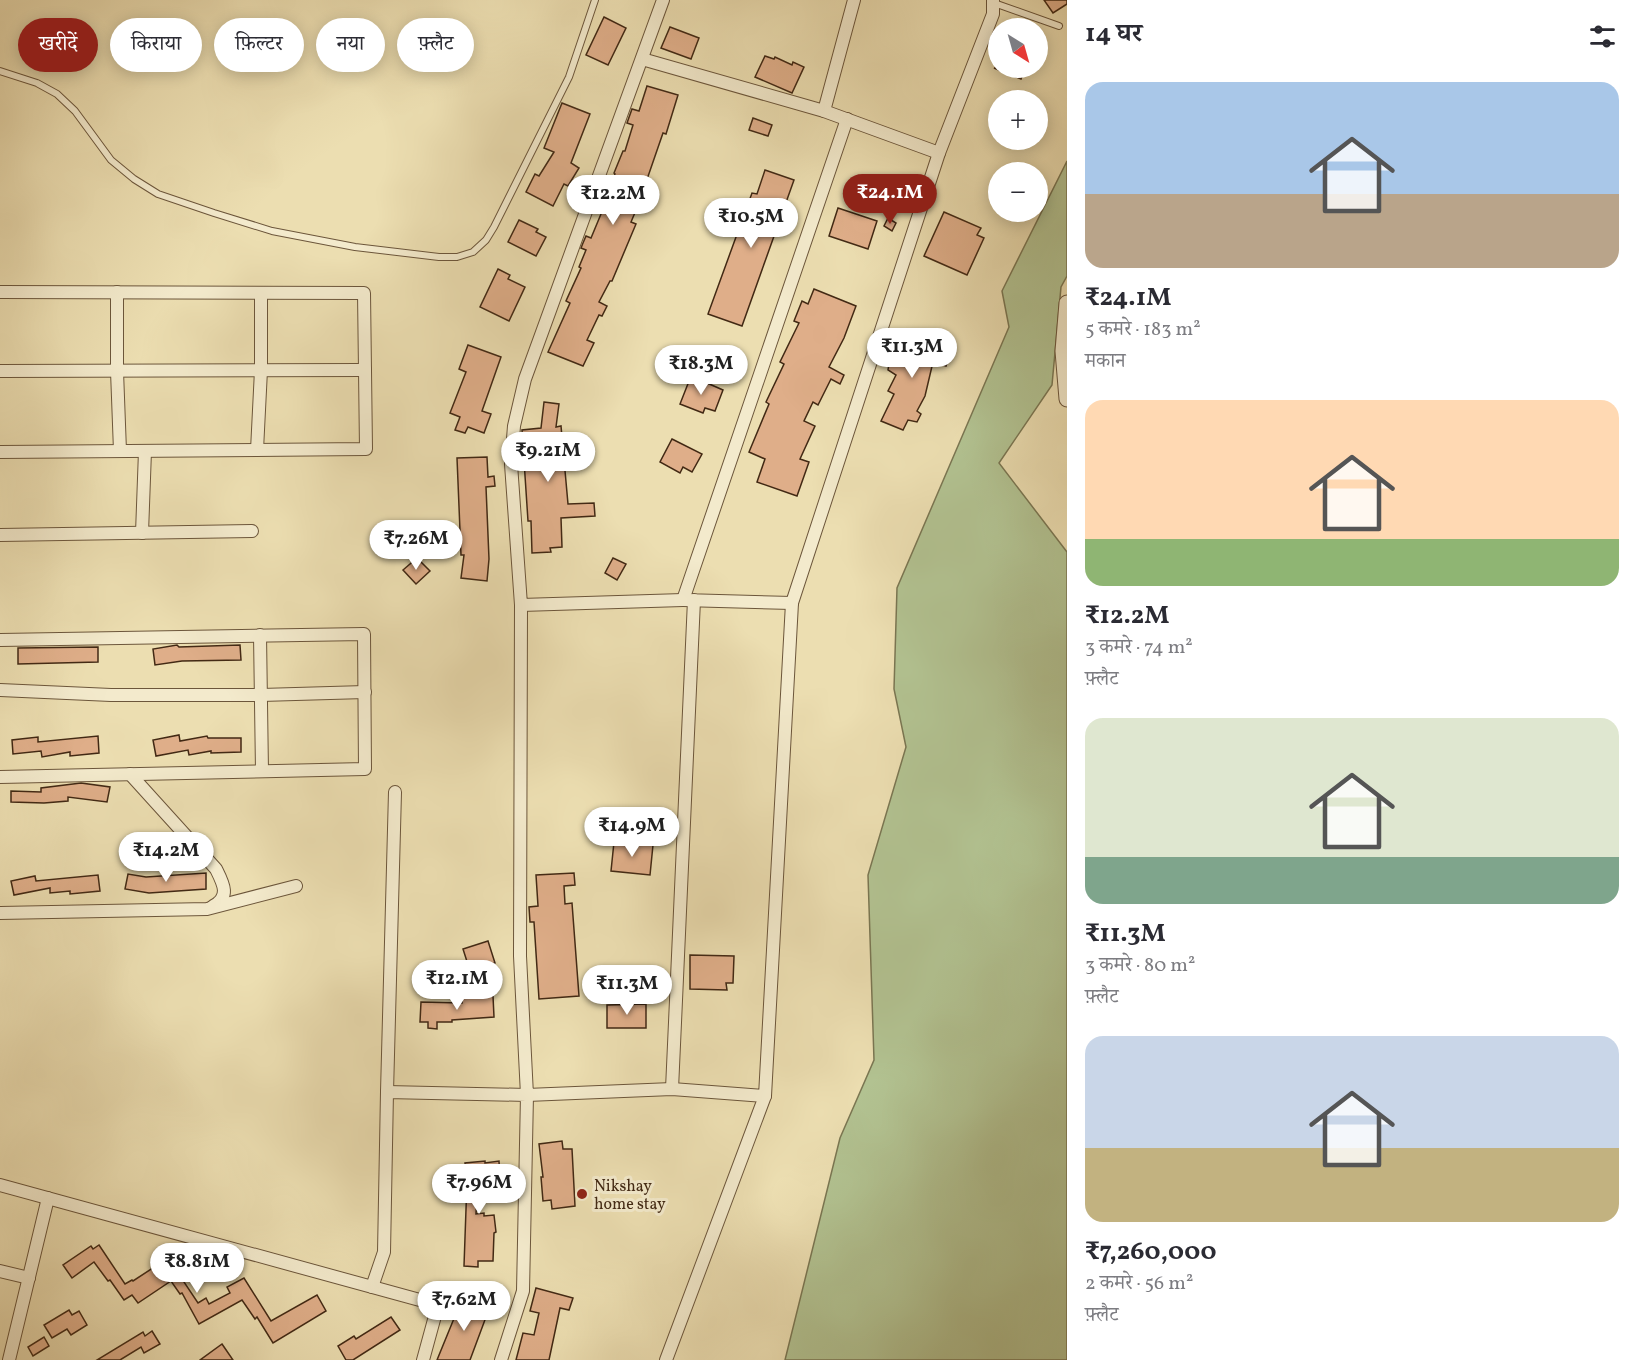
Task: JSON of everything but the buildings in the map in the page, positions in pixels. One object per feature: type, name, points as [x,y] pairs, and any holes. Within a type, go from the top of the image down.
[{"type":"street","points":[[501,1360],[523,1291],[527,1095],[520,956],[521,605],[511,464],[514,426],[525,379],[663,0]]},
{"type":"street","points":[[825,111],[854,0]]},
{"type":"street","points":[[666,1360],[765,1096],[792,603],[939,153],[993,14],[993,2]]},
{"type":"street","points":[[642,59],[825,111],[939,153]]},
{"type":"street","points":[[672,1089],[688,600],[847,120]]},
{"type":"street","points":[[0,292],[364,292],[366,449],[0,452]]},
{"type":"street","points":[[117,292],[120,451]]},
{"type":"street","points":[[256,450],[261,370],[261,292]]},
{"type":"street","points":[[1067,303],[1063,351],[1067,399]]},
{"type":"street","points":[[0,371],[365,370]]},
{"type":"street","points":[[142,533],[145,451]]},
{"type":"street","points":[[0,534],[252,531]]},
{"type":"street","points":[[521,605],[688,600],[792,603]]},
{"type":"street","points":[[0,640],[364,634],[365,692],[365,770],[0,777]]},
{"type":"street","points":[[260,635],[262,771]]},
{"type":"street","points":[[0,690],[111,695],[365,692]]},
{"type":"street","points":[[130,774],[216,869],[225,886],[224,896],[219,903],[207,909]]},
{"type":"street","points":[[372,1287],[384,1252],[394,792]]},
{"type":"street","points":[[0,913],[207,909],[296,886]]},
{"type":"street","points":[[387,1092],[527,1095],[672,1089],[765,1096]]},
{"type":"street","points":[[0,1185],[438,1305],[423,1360]]},
{"type":"street","points":[[9,1360],[48,1198]]},
{"type":"street","points":[[0,1271],[29,1278]]},
{"type":"lane","points":[[0,72],[37,83],[57,94],[75,111],[111,160],[134,179],[158,194],[272,231],[355,247],[457,257],[473,252],[486,240],[494,227],[569,77],[595,0]]},
{"type":"lane","points":[[993,2],[1059,26]]},
{"type":"green space","points":[[1067,161],[1067,276],[1061,287],[1052,385],[999,463],[1067,552],[1067,1360],[785,1360],[840,1138],[874,1060],[868,875],[906,747],[894,689],[897,588],[1009,327],[1002,291],[1036,222],[1048,222],[1048,199]]},
{"type":"place","name":"Nikshay home stay","points":[[582,1194]]}]
